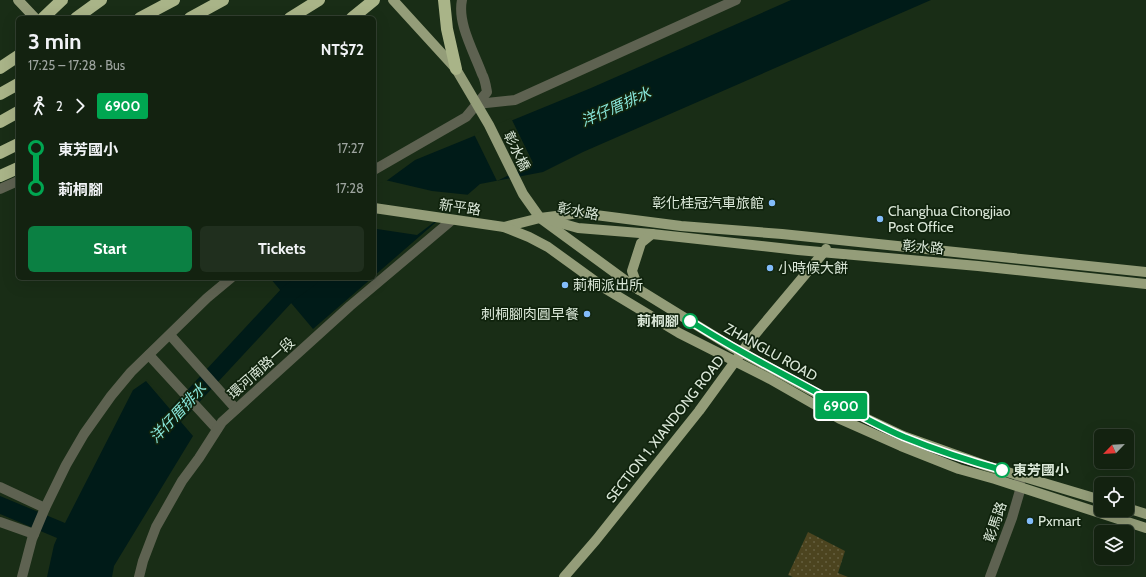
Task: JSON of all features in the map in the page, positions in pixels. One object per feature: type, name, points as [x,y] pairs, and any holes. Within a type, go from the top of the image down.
[{"type":"highway","points":[[45,16],[62,0]]},
{"type":"highway","points":[[79,16],[101,0]]},
{"type":"highway","points":[[144,16],[174,0]]},
{"type":"highway","points":[[194,16],[223,0]]},
{"type":"highway","points":[[293,16],[319,0]]},
{"type":"highway","points":[[355,16],[374,0]]},
{"type":"highway","points":[[444,0],[447,29],[456,69]]},
{"type":"highway","points":[[0,68],[16,57]]},
{"type":"highway","points":[[0,94],[16,85]]},
{"type":"highway","points":[[0,122],[16,113]]},
{"type":"highway","points":[[0,153],[16,145]]},
{"type":"highway","points":[[0,176],[16,169]]},
{"type":"main road","points":[[18,0],[33,16]]},
{"type":"main road","name":"彰水橋","points":[[393,0],[456,69],[489,125],[520,189],[540,218]]},
{"type":"main road","name":"新平路","points":[[376,208],[504,228],[540,218]]},
{"type":"main road","name":"彰水路","points":[[540,218],[580,213],[681,226],[782,234],[1146,272]]},
{"type":"main road","name":"彰水路","points":[[540,218],[578,228],[978,266],[1146,284]]},
{"type":"main road","name":"ZHANGLU ROAD","points":[[540,218],[639,290],[742,352],[840,406],[903,436],[952,454],[1094,498]]},
{"type":"main road","name":"ZHANGLU ROAD","points":[[504,228],[529,237],[548,247],[606,289],[679,333],[736,362],[840,419],[894,443],[959,469],[1021,487],[1146,528]]},
{"type":"main road","points":[[639,290],[632,271],[641,243],[652,234]]},
{"type":"main road","name":"SECTION 1, XIANDONG ROAD","points":[[564,577],[596,540],[703,406],[752,338],[824,252],[830,240]]},
{"type":"main road","points":[[1134,510],[1146,514]]},
{"type":"street","points":[[376,169],[466,117],[487,92],[483,75],[465,33],[460,6],[462,0]]},
{"type":"street","points":[[477,104],[515,100],[736,0]]},
{"type":"street","points":[[0,189],[16,182]]},
{"type":"street","name":"環河南路一段","points":[[139,577],[143,561],[156,527],[182,481],[199,458],[217,429],[236,409],[350,306],[452,220]]},
{"type":"street","points":[[22,577],[34,534],[45,508],[66,465],[84,434],[111,396],[131,372],[207,298],[230,280]]},
{"type":"street","points":[[170,335],[236,409]]},
{"type":"street","points":[[149,355],[217,429]]},
{"type":"street","name":"彰馬路","points":[[990,577],[1012,518],[1021,487],[1017,475]]},
{"type":"street","points":[[0,487],[45,508]]},
{"type":"street","points":[[0,522],[34,534]]},
{"type":"shaded area","points":[[808,532],[845,551],[838,573],[848,577],[793,577],[788,575]]},
{"type":"water","points":[[791,0],[931,0],[583,152],[543,172],[480,184],[376,274],[376,189],[415,160],[591,88]]},
{"type":"water","points":[[272,280],[370,280],[313,329]]},
{"type":"water","points":[[146,381],[193,436],[114,566],[112,577],[47,577],[57,538],[0,514],[0,496],[65,523],[133,390]]},
{"type":"pier","points":[[511,118],[533,163],[497,181],[474,134]]},
{"type":"pier","points":[[385,180],[432,191],[470,195],[417,235],[376,229],[376,187]]},
{"type":"pier","points":[[146,379],[194,434],[194,436]]},
{"type":"waterway","name":"洋仔厝排水","points":[[160,432],[289,293],[307,280]]},
{"type":"bus line","name":"6900","points":[[690,321],[732,347],[840,406],[903,436],[1002,470]]},
{"type":"place","name":"彰化桂冠汽車旅館","points":[[772,203]]},
{"type":"place","name":"Changhua Citongjiao Post Office","points":[[880,219]]},
{"type":"place","name":"小時候大餅","points":[[770,268]]},
{"type":"place","name":"莿桐派出所","points":[[565,285]]},
{"type":"place","name":"刺桐腳肉圓早餐","points":[[587,314]]},
{"type":"place","name":"莿桐腳","points":[[690,321]]},
{"type":"place","name":"東芳國小","points":[[1002,470]]},
{"type":"place","name":"Pxmart","points":[[1030,521]]}]
